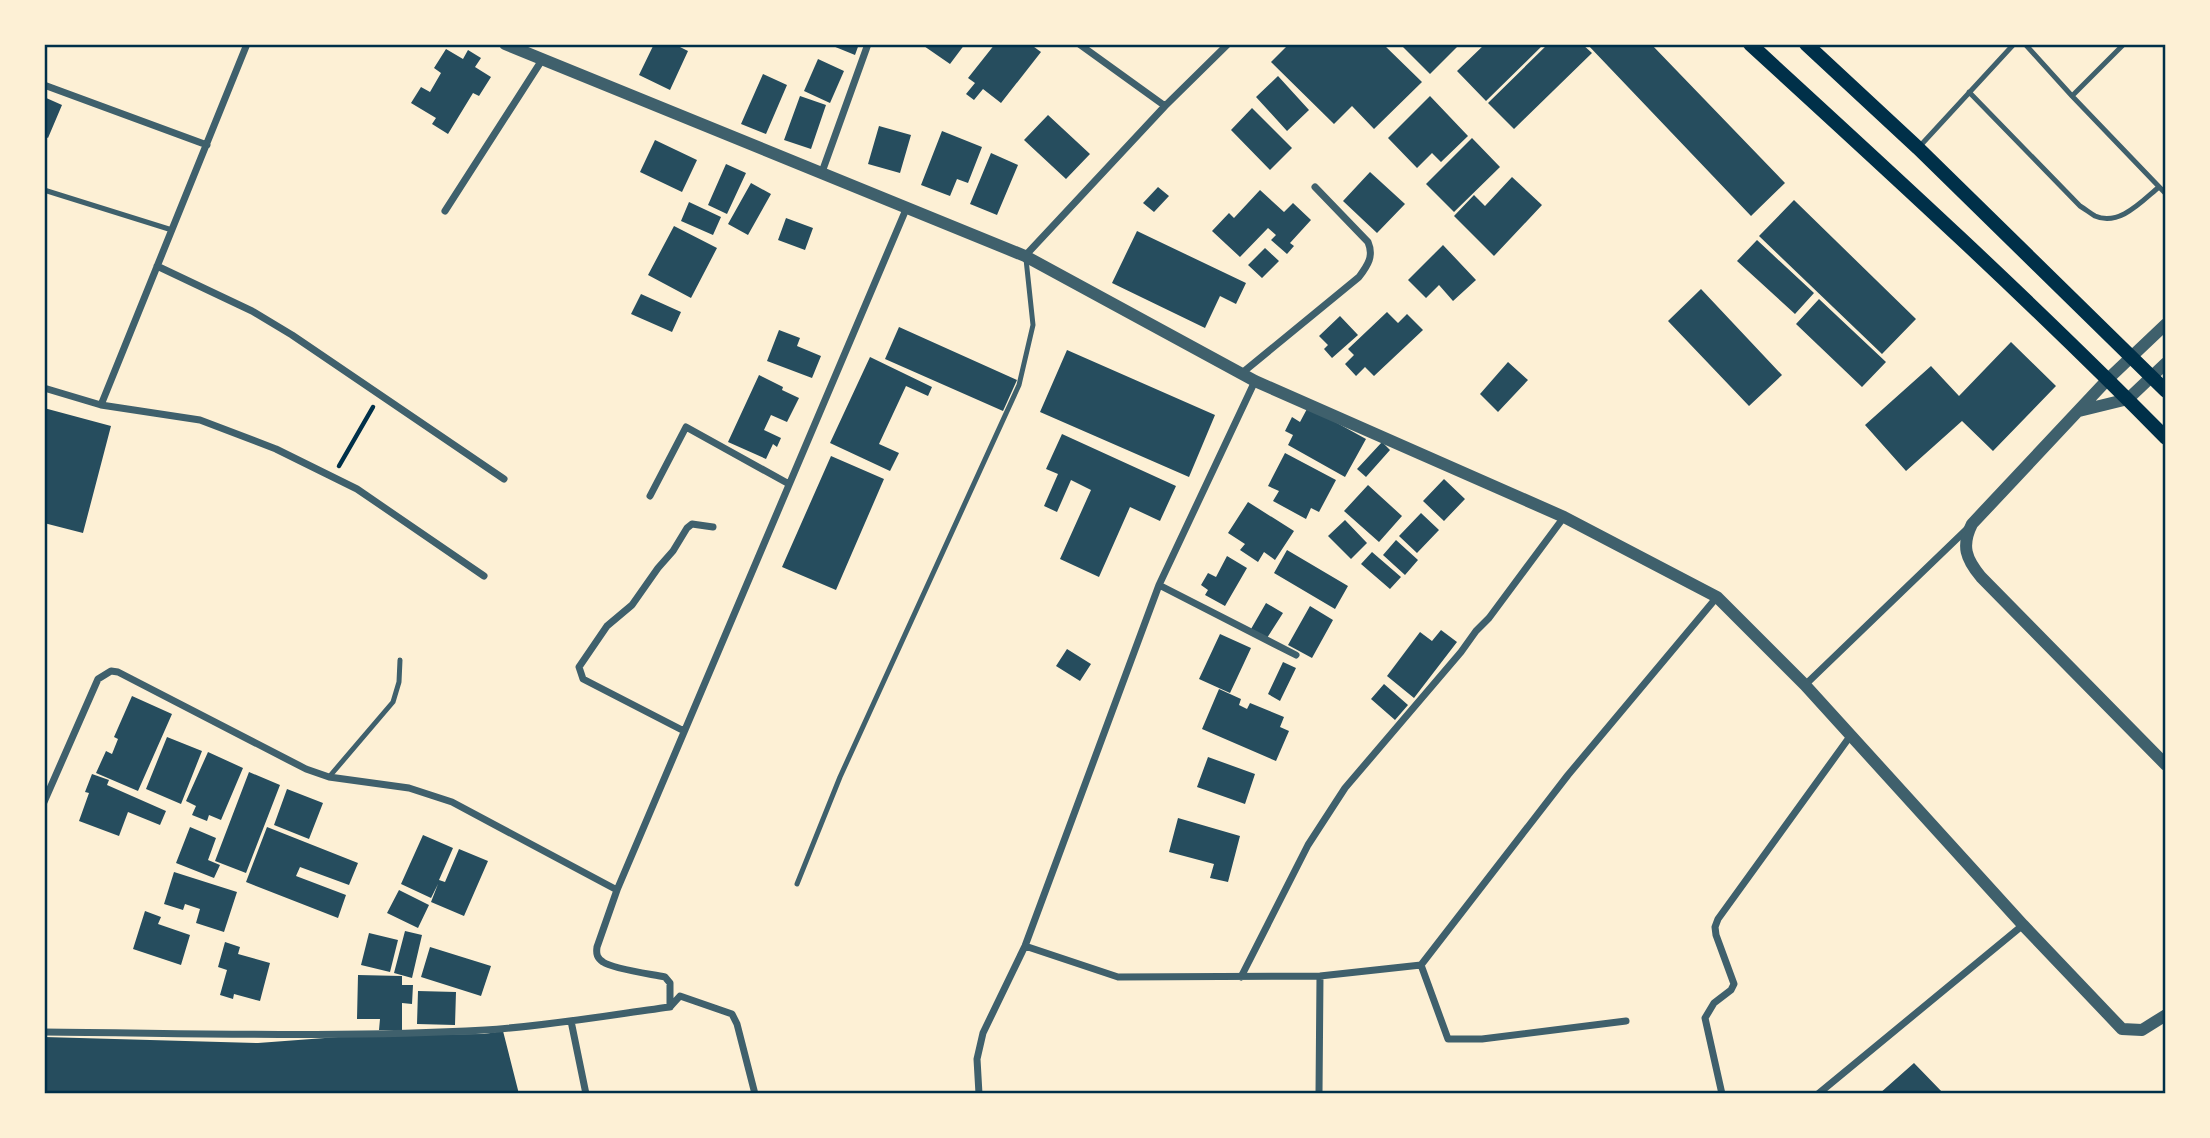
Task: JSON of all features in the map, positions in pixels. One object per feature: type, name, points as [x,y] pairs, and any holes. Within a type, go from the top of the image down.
[{"type":"main road","points":[[1750,44],[1886,168],[2108,379],[2166,438]]},
{"type":"main road","points":[[1806,44],[1918,148],[2166,391]]},
{"type":"street","points":[[101,405],[247,44]]},
{"type":"street","points":[[505,44],[1025,256],[1255,381],[1564,517],[1717,597],[1851,734],[2023,925],[2122,1029],[2142,1030],[2166,1015]]},
{"type":"street","points":[[822,172],[869,44]]},
{"type":"street","points":[[1079,44],[1165,106]]},
{"type":"street","points":[[1025,256],[1165,106],[1228,44]]},
{"type":"street","points":[[445,211],[541,60]]},
{"type":"street","points":[[44,85],[207,145]]},
{"type":"street","points":[[1242,373],[1359,277],[1368,266],[1372,251],[1368,242],[1315,187]]},
{"type":"street","points":[[670,1007],[670,983],[665,977],[607,964],[598,957],[597,947],[617,890],[907,207]]},
{"type":"street","points":[[158,266],[252,311],[292,335],[504,479]]},
{"type":"street","points":[[1805,685],[1972,524],[2108,379],[2166,324]]},
{"type":"street","points":[[2079,411],[2128,400],[2166,363]]},
{"type":"street","points":[[979,1094],[977,1059],[983,1033],[1025,946],[1159,586],[1255,381]]},
{"type":"street","points":[[44,388],[101,405],[200,420],[275,449],[357,489],[484,576]]},
{"type":"street","points":[[650,496],[686,428],[789,484]]},
{"type":"street","points":[[1241,977],[1308,845],[1345,788],[1489,618],[1564,517]]},
{"type":"street","points":[[684,731],[583,679],[579,667],[607,626],[632,605],[687,528],[692,524],[713,527]]},
{"type":"street","points":[[1972,524],[1967,534],[1966,549],[1970,563],[2166,765]]},
{"type":"street","points":[[1159,586],[1296,655]]},
{"type":"street","points":[[1025,946],[1118,976],[1320,976],[1421,965],[1568,775],[1717,597]]},
{"type":"street","points":[[44,802],[98,679],[111,671],[118,672],[306,769],[329,777],[409,788],[452,802],[617,890]]},
{"type":"street","points":[[1722,1094],[1705,1018],[1714,1003],[1731,990],[1734,984],[1715,927],[1718,919],[1851,734]]},
{"type":"street","points":[[1818,1094],[2023,925]]},
{"type":"street","points":[[1421,965],[1448,1039],[1482,1039],[1626,1021]]},
{"type":"street","points":[[1319,1094],[1320,976]]},
{"type":"street","points":[[44,1032],[339,1034],[484,1030],[670,1007],[680,996],[732,1014],[755,1094]]},
{"type":"street","points":[[571,1021],[586,1094]]},
{"type":"lane","points":[[1918,148],[2014,44]]},
{"type":"lane","points":[[2025,44],[2166,194]]},
{"type":"lane","points":[[2072,96],[2123,44]]},
{"type":"lane","points":[[1969,92],[2080,206],[2096,216],[2110,219],[2126,213],[2159,187]]},
{"type":"lane","points":[[44,190],[172,230]]},
{"type":"lane","points":[[797,884],[840,777],[1019,385],[1032,326],[1025,256]]},
{"type":"lane","points":[[329,777],[393,702],[400,682],[400,660]]},
{"type":"path","points":[[332,477],[381,394]]},
{"type":"building","points":[[654,44],[674,44],[688,51],[670,90],[639,75]]},
{"type":"building","points":[[828,44],[859,44],[855,55]]},
{"type":"building","points":[[921,44],[965,44],[950,64]]},
{"type":"building","points":[[995,44],[1030,44],[1041,52],[1001,103],[983,89],[974,100],[966,94],[975,83],[968,78]]},
{"type":"building","points":[[1289,44],[1383,44],[1422,82],[1374,129],[1352,106],[1334,124],[1271,62]]},
{"type":"building","points":[[1400,44],[1460,44],[1430,74]]},
{"type":"building","points":[[1485,44],[1544,44],[1486,101],[1457,71]]},
{"type":"building","points":[[1548,44],[1582,44],[1592,53],[1514,129],[1488,103]]},
{"type":"building","points":[[1587,44],[1651,44],[1785,183],[1751,216]]},
{"type":"building","points":[[446,49],[463,59],[468,50],[481,58],[475,67],[491,77],[479,96],[473,93],[448,134],[432,124],[436,118],[411,103],[421,87],[430,92],[441,73],[434,68]]},
{"type":"building","points":[[818,59],[844,71],[830,103],[804,91]]},
{"type":"building","points":[[763,74],[787,85],[766,134],[741,124]]},
{"type":"building","points":[[1278,76],[1309,110],[1287,131],[1256,97]]},
{"type":"building","points":[[800,96],[826,105],[811,149],[784,140]]},
{"type":"building","points":[[1430,96],[1468,136],[1441,162],[1432,153],[1417,168],[1388,138]]},
{"type":"building","points":[[44,97],[62,105],[48,138],[44,136]]},
{"type":"building","points":[[1252,108],[1292,148],[1270,170],[1231,130]]},
{"type":"building","points":[[1048,115],[1090,154],[1066,179],[1024,140]]},
{"type":"building","points":[[879,126],[911,135],[900,173],[868,164]]},
{"type":"building","points":[[942,131],[982,147],[968,183],[957,179],[950,196],[921,185]]},
{"type":"building","points":[[1472,138],[1500,167],[1454,212],[1426,184]]},
{"type":"building","points":[[655,140],[697,160],[682,192],[640,172]]},
{"type":"building","points":[[991,153],[1018,165],[997,215],[970,204]]},
{"type":"building","points":[[726,164],[746,173],[727,214],[708,205]]},
{"type":"building","points":[[1370,172],[1405,204],[1377,233],[1343,201]]},
{"type":"building","points":[[1512,177],[1542,205],[1494,256],[1454,216],[1474,195],[1485,206]]},
{"type":"building","points":[[751,183],[771,194],[748,235],[728,224]]},
{"type":"building","points":[[1158,187],[1169,196],[1154,212],[1143,203]]},
{"type":"building","points":[[1260,190],[1284,212],[1293,203],[1311,220],[1290,243],[1294,246],[1287,254],[1271,240],[1276,235],[1268,228],[1240,257],[1212,231],[1229,213],[1234,218]]},
{"type":"building","points":[[1794,200],[1916,319],[1882,354],[1759,236]]},
{"type":"building","points":[[689,202],[721,217],[713,235],[681,221]]},
{"type":"building","points":[[786,218],[813,228],[805,250],[778,240]]},
{"type":"building","points":[[674,226],[717,248],[691,298],[648,275]]},
{"type":"building","points":[[1137,231],[1246,283],[1236,304],[1220,296],[1205,328],[1112,283]]},
{"type":"building","points":[[1757,240],[1814,293],[1795,314],[1737,261]]},
{"type":"building","points":[[1443,245],[1476,280],[1453,301],[1439,285],[1426,298],[1408,280]]},
{"type":"building","points":[[1265,248],[1279,261],[1262,278],[1248,265]]},
{"type":"building","points":[[1701,289],[1782,375],[1749,406],[1668,321]]},
{"type":"building","points":[[641,294],[681,312],[672,332],[631,314]]},
{"type":"building","points":[[1819,299],[1886,362],[1862,387],[1796,324]]},
{"type":"building","points":[[1387,312],[1398,323],[1407,314],[1423,330],[1374,376],[1365,367],[1356,376],[1345,364],[1354,355],[1348,349]]},
{"type":"building","points":[[1340,316],[1358,335],[1332,358],[1324,349],[1328,345],[1319,336]]},
{"type":"building","points":[[899,327],[1017,380],[1003,411],[885,359]]},
{"type":"building","points":[[779,330],[800,338],[797,346],[821,356],[812,378],[767,361]]},
{"type":"building","points":[[2011,342],[2056,386],[1993,451],[1962,421],[1906,471],[1865,425],[1931,366],[1959,396]]},
{"type":"building","points":[[1067,350],[1215,415],[1189,477],[1040,412]]},
{"type":"building","points":[[870,357],[932,387],[928,396],[906,386],[879,444],[899,453],[890,471],[830,443]]},
{"type":"building","points":[[1508,362],[1528,380],[1498,412],[1480,394]]},
{"type":"building","points":[[759,375],[799,398],[787,422],[771,415],[764,430],[781,438],[777,447],[773,444],[766,459],[728,442]]},
{"type":"building","points":[[1308,407],[1366,439],[1345,477],[1288,445],[1293,435],[1285,431],[1292,417],[1300,422]]},
{"type":"building","points":[[44,408],[111,426],[83,533],[44,523]]},
{"type":"building","points":[[1062,434],[1176,486],[1160,521],[1130,507],[1099,577],[1060,559],[1091,490],[1071,480],[1057,512],[1044,506],[1058,474],[1046,469]]},
{"type":"building","points":[[1382,442],[1390,450],[1366,477],[1357,469]]},
{"type":"building","points":[[1285,453],[1336,480],[1319,512],[1311,508],[1306,519],[1273,501],[1279,491],[1268,486]]},
{"type":"building","points":[[831,456],[884,479],[836,590],[782,567]]},
{"type":"building","points":[[1444,479],[1465,499],[1444,521],[1423,501]]},
{"type":"building","points":[[1368,485],[1402,516],[1379,542],[1344,511]]},
{"type":"building","points":[[1248,502],[1294,531],[1275,560],[1264,552],[1258,562],[1240,550],[1245,544],[1228,533]]},
{"type":"building","points":[[1421,513],[1439,530],[1417,553],[1399,536]]},
{"type":"building","points":[[1345,520],[1367,543],[1351,559],[1328,536]]},
{"type":"building","points":[[1396,540],[1418,560],[1405,575],[1383,555]]},
{"type":"building","points":[[1287,550],[1348,586],[1335,609],[1274,573]]},
{"type":"building","points":[[1372,552],[1401,577],[1390,589],[1361,564]]},
{"type":"building","points":[[1227,556],[1247,568],[1225,606],[1205,595],[1208,590],[1201,585],[1208,573],[1216,577]]},
{"type":"building","points":[[1266,603],[1283,613],[1267,638],[1251,629]]},
{"type":"building","points":[[1310,606],[1333,620],[1312,658],[1288,645]]},
{"type":"building","points":[[1441,630],[1457,642],[1414,698],[1387,676],[1420,632],[1432,641]]},
{"type":"building","points":[[1220,634],[1251,648],[1230,693],[1199,679]]},
{"type":"building","points":[[1067,649],[1091,664],[1080,681],[1056,666]]},
{"type":"building","points":[[1283,662],[1296,668],[1280,701],[1268,694]]},
{"type":"building","points":[[1384,684],[1408,705],[1395,720],[1371,699]]},
{"type":"building","points":[[1219,689],[1241,699],[1239,705],[1247,709],[1250,703],[1284,717],[1280,727],[1289,731],[1276,761],[1202,729]]},
{"type":"building","points":[[132,696],[172,714],[138,791],[96,773],[106,751],[112,754],[118,739],[114,737]]},
{"type":"building","points":[[167,737],[202,751],[181,804],[146,789]]},
{"type":"building","points":[[208,752],[243,768],[221,820],[209,815],[207,821],[192,815],[196,806],[186,801]]},
{"type":"building","points":[[1208,757],[1255,774],[1245,804],[1197,787]]},
{"type":"building","points":[[249,772],[280,785],[246,873],[215,861]]},
{"type":"building","points":[[92,774],[109,780],[107,785],[166,811],[160,825],[128,812],[119,836],[79,821],[89,793],[85,792]]},
{"type":"building","points":[[287,789],[323,803],[309,839],[274,825]]},
{"type":"building","points":[[1178,818],[1240,836],[1228,882],[1210,878],[1214,864],[1169,852]]},
{"type":"building","points":[[190,827],[216,838],[208,860],[220,865],[214,878],[176,863]]},
{"type":"building","points":[[267,827],[358,863],[349,885],[300,867],[296,876],[346,895],[338,918],[246,882]]},
{"type":"building","points":[[423,835],[453,848],[439,880],[445,882],[459,849],[488,861],[464,916],[431,902],[438,884],[431,898],[401,884]]},
{"type":"building","points":[[174,872],[237,892],[224,932],[196,923],[200,909],[185,904],[183,910],[164,904]]},
{"type":"building","points":[[399,890],[429,905],[418,928],[387,913]]},
{"type":"building","points":[[145,911],[161,917],[158,924],[190,935],[181,965],[133,949]]},
{"type":"building","points":[[405,931],[422,935],[412,978],[394,973]]},
{"type":"building","points":[[369,933],[398,940],[390,972],[361,965]]},
{"type":"building","points":[[225,942],[240,947],[238,954],[270,963],[260,1001],[234,994],[233,999],[220,995],[227,970],[218,967]]},
{"type":"building","points":[[430,947],[491,966],[481,996],[421,977]]},
{"type":"building","points":[[358,975],[402,976],[402,985],[413,985],[412,1004],[402,1003],[402,1030],[379,1030],[380,1019],[357,1019]]},
{"type":"building","points":[[418,991],[456,992],[455,1025],[417,1024]]},
{"type":"building","points":[[503,1031],[519,1094],[44,1094],[44,1037],[258,1043],[365,1035],[484,1034]]},
{"type":"building","points":[[1914,1063],[1944,1094],[1879,1094]]}]
